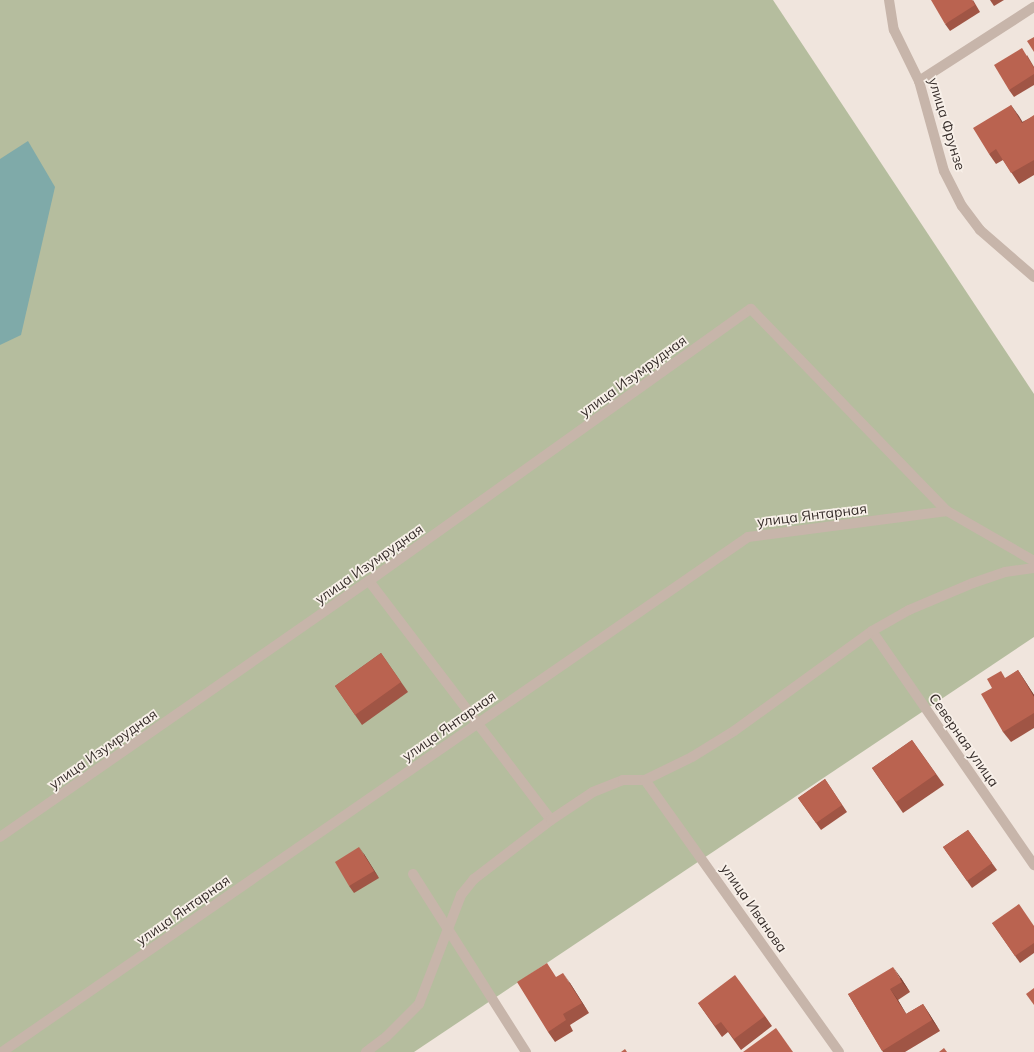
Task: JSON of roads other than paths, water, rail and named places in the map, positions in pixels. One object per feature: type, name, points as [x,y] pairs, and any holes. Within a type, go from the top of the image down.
[{"type":"street","name":"улица Фрунзе","points":[[889,0],[894,30],[919,80],[944,171],[962,206],[980,230],[1034,276]]},
{"type":"street","points":[[919,80],[1034,7]]},
{"type":"street","name":"улица Изумрудная","points":[[0,837],[369,582],[751,308],[947,511]]},
{"type":"street","points":[[947,511],[1034,561]]},
{"type":"street","name":"улица Янтарная","points":[[2,1052],[748,537],[947,511]]},
{"type":"street","points":[[366,1052],[386,1037],[419,1004],[450,930],[461,895],[474,879],[551,820],[592,792],[623,780],[645,780],[692,757],[734,731],[872,632],[909,610],[966,585],[1005,572],[1034,568]]},
{"type":"street","points":[[369,582],[551,820]]},
{"type":"street","name":"Северная улица","points":[[872,632],[1034,865]]},
{"type":"street","name":"улица Иванова","points":[[645,780],[839,1052]]},
{"type":"street","points":[[413,874],[450,930],[526,1052]]},
{"type":"water","points":[[28,141],[55,187],[21,335],[0,345],[0,159]]}]
